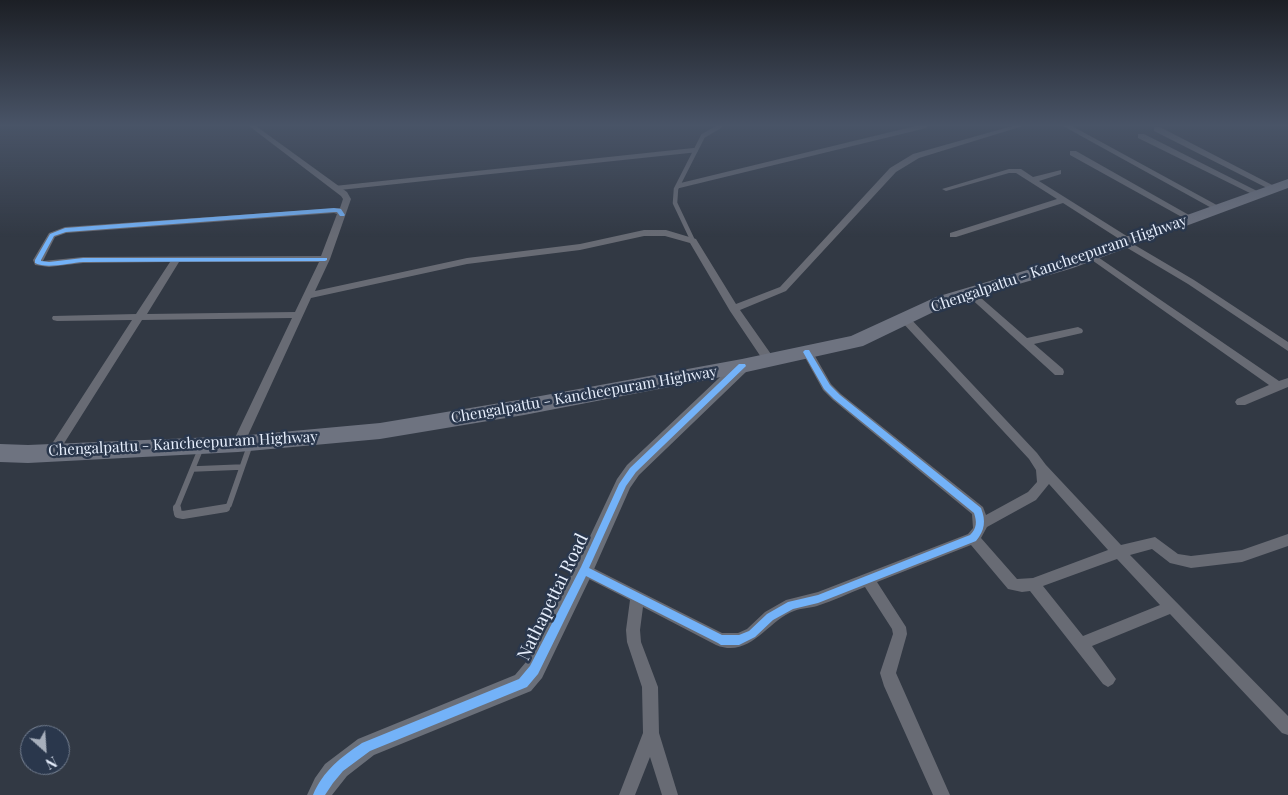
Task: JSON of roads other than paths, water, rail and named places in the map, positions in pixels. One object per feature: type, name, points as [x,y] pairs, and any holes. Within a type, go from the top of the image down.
[{"type":"highway","name":"Chengalpattu - Kancheepuram Highway","points":[[0,453],[202,446],[380,430],[524,407],[742,366],[856,341],[942,301],[1092,256],[1274,188]]},
{"type":"street","points":[[244,443],[307,296],[325,259],[342,215],[346,199],[344,194],[337,188],[303,163]]},
{"type":"street","points":[[734,309],[782,289],[893,170],[902,163]]},
{"type":"street","points":[[1090,163],[1192,219]]},
{"type":"street","points":[[1135,163],[1220,209]]},
{"type":"street","points":[[1211,163],[1274,188]]},
{"type":"street","points":[[1225,163],[1274,188]]},
{"type":"street","points":[[946,190],[1014,170],[1191,282],[1288,347]]},
{"type":"street","points":[[1032,180],[1058,172]]},
{"type":"street","points":[[953,236],[1064,200]]},
{"type":"street","points":[[325,259],[83,260],[49,264],[38,263],[52,235],[65,230],[334,210],[339,210],[342,215]]},
{"type":"street","points":[[307,296],[467,261],[580,247],[644,232],[666,232],[693,241],[734,309],[769,360]]},
{"type":"street","points":[[1092,256],[1283,384]]},
{"type":"street","points":[[52,452],[176,260]]},
{"type":"street","points":[[970,293],[1059,372]]},
{"type":"street","points":[[57,318],[299,315]]},
{"type":"street","points":[[905,318],[1033,456],[1042,470],[1288,727]]},
{"type":"street","points":[[1026,342],[1078,330]]},
{"type":"street","points":[[591,574],[721,640],[739,640],[752,634],[770,617],[791,605],[818,599],[973,538],[979,531],[982,522],[978,512],[968,501],[837,397],[819,376],[807,352]]},
{"type":"street","name":"Nathapettai Road","points":[[319,795],[328,776],[346,760],[366,747],[523,683],[534,670],[591,574],[623,484],[633,470],[742,366]]},
{"type":"street","points":[[1241,402],[1283,384]]},
{"type":"street","points":[[982,522],[1032,496],[1043,483],[1042,470]]},
{"type":"street","points":[[973,538],[1014,584],[1022,586],[1033,584],[1119,552],[1150,543],[1155,543],[1175,559],[1191,562],[1242,556],[1288,540]]},
{"type":"street","points":[[867,579],[899,627],[900,634],[888,673],[892,686],[942,795]]},
{"type":"street","points":[[1033,584],[1108,679]]},
{"type":"street","points":[[632,595],[634,642],[650,687],[651,732],[670,795]]},
{"type":"street","points":[[1080,644],[1172,607]]},
{"type":"street","points":[[627,795],[651,732]]},
{"type":"lane","points":[[337,188],[572,163]]},
{"type":"lane","points":[[689,163],[678,186],[675,203],[693,241]]},
{"type":"lane","points":[[678,186],[772,163]]},
{"type":"lane","points":[[202,446],[176,510],[178,514],[225,509],[229,505],[242,467],[244,443]]},
{"type":"lane","points":[[193,469],[242,467]]}]
